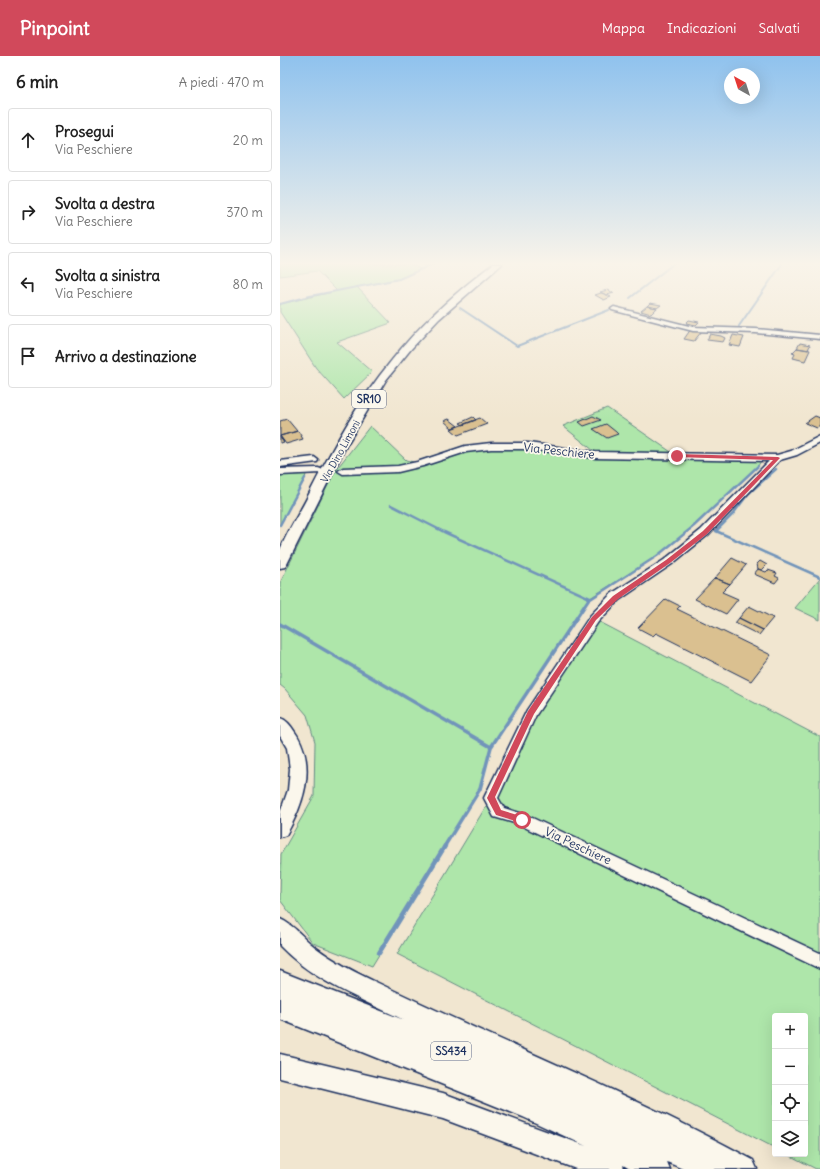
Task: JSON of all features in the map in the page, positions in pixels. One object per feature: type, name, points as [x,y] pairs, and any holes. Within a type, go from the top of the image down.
[{"type":"highway","points":[[280,930],[303,953],[328,970],[436,1025],[630,1111],[744,1169]]},
{"type":"highway","name":"SS434","points":[[280,983],[503,1072],[713,1169]]},
{"type":"highway","name":"SS434","points":[[280,1007],[531,1107],[612,1145],[657,1169]]},
{"type":"highway","points":[[280,1066],[443,1106],[611,1169]]},
{"type":"main road","name":"Via Dino Limoni","points":[[280,564],[345,441],[383,377],[436,316]]},
{"type":"main road","points":[[280,724],[295,748],[299,780],[294,802],[280,829]]},
{"type":"street","points":[[641,316],[693,329],[756,331],[820,337]]},
{"type":"street","name":"Via Peschiere","points":[[343,471],[398,469],[420,464],[466,449],[491,446],[528,446],[595,455],[778,458],[794,453],[820,439]]},
{"type":"street","name":"Via Peschiere","points":[[778,458],[705,532],[668,562],[615,597],[594,618],[531,713],[491,798],[499,813],[522,820],[820,961]]},
{"type":"street","points":[[280,464],[314,460]]},
{"type":"street","points":[[280,472],[318,471]]},
{"type":"green space","points":[[283,316],[384,316],[391,323],[337,342],[372,372],[344,399],[316,368]]},
{"type":"green space","points":[[607,408],[677,456],[762,459],[758,466],[694,526],[657,556],[590,598],[491,747],[480,789],[372,966],[313,943],[280,900],[281,854],[314,796],[315,742],[307,715],[280,685],[280,583],[335,471],[370,426],[406,460],[420,464],[465,449],[528,446],[599,455],[563,426]]},
{"type":"green space","points":[[307,472],[305,478],[280,525],[280,473]]},
{"type":"green space","points":[[820,578],[820,620],[795,608]]},
{"type":"green space","points":[[594,619],[820,737],[820,1169],[816,1169],[793,1157],[808,1157],[808,1013],[772,1013],[772,1146],[397,954],[491,798],[531,713]]},
{"type":"building","points":[[689,320],[699,322],[696,325],[686,323]]},
{"type":"building","points":[[691,329],[702,331],[694,341],[684,339]]},
{"type":"building","points":[[710,334],[725,338],[723,342],[707,340]]},
{"type":"building","points":[[733,335],[744,337],[740,347],[729,345]]},
{"type":"building","points":[[800,343],[810,345],[808,350],[797,348]]},
{"type":"building","points":[[797,348],[810,350],[805,361],[793,358],[795,354],[792,353]]},
{"type":"building","points":[[593,416],[601,420],[584,426],[579,422]]},
{"type":"building","points":[[815,416],[820,418],[820,426],[817,428],[805,423]]},
{"type":"building","points":[[473,417],[476,420],[463,425],[460,423]]},
{"type":"building","points":[[480,418],[487,424],[458,435],[451,429]]},
{"type":"building","points":[[287,419],[297,431],[280,436],[280,421]]},
{"type":"building","points":[[449,419],[458,426],[452,428],[444,421]]},
{"type":"building","points":[[606,424],[618,434],[607,438],[593,429]]},
{"type":"building","points":[[298,431],[303,439],[286,444],[280,436]]},
{"type":"building","points":[[280,436],[284,442],[280,443]]},
{"type":"building","points":[[732,558],[746,565],[730,584],[715,578]]},
{"type":"building","points":[[760,561],[767,565],[762,570],[758,569],[757,564]]},
{"type":"building","points":[[758,569],[766,572],[768,570],[777,573],[775,576],[779,578],[775,583],[754,574]]},
{"type":"building","points":[[715,578],[730,584],[722,592],[738,599],[726,614],[695,599]]},
{"type":"building","points":[[666,599],[680,606],[677,609],[771,655],[751,681],[656,633],[653,636],[638,628]]},
{"type":"building","points":[[749,606],[773,618],[763,630],[739,618]]},
{"type":"building","points":[[739,618],[763,630],[759,635],[735,623]]},
{"type":"waterway","points":[[472,316],[517,346],[594,316]]},
{"type":"waterway","points":[[739,326],[746,316]]},
{"type":"waterway","points":[[589,600],[657,556],[694,526],[758,466]]},
{"type":"waterway","points":[[776,469],[748,494],[733,514],[716,531],[820,577]]},
{"type":"waterway","points":[[280,525],[305,478]]},
{"type":"waterway","points":[[391,505],[444,532],[590,598]]},
{"type":"waterway","points":[[491,747],[589,599]]},
{"type":"waterway","points":[[280,624],[491,747]]},
{"type":"waterway","points":[[444,847],[480,789],[491,747]]},
{"type":"waterway","points":[[379,953],[445,846]]},
{"type":"route","points":[[522,820],[499,813],[491,798],[531,713],[594,618],[615,597],[668,562],[705,532],[778,458],[706,458],[677,456]]}]
